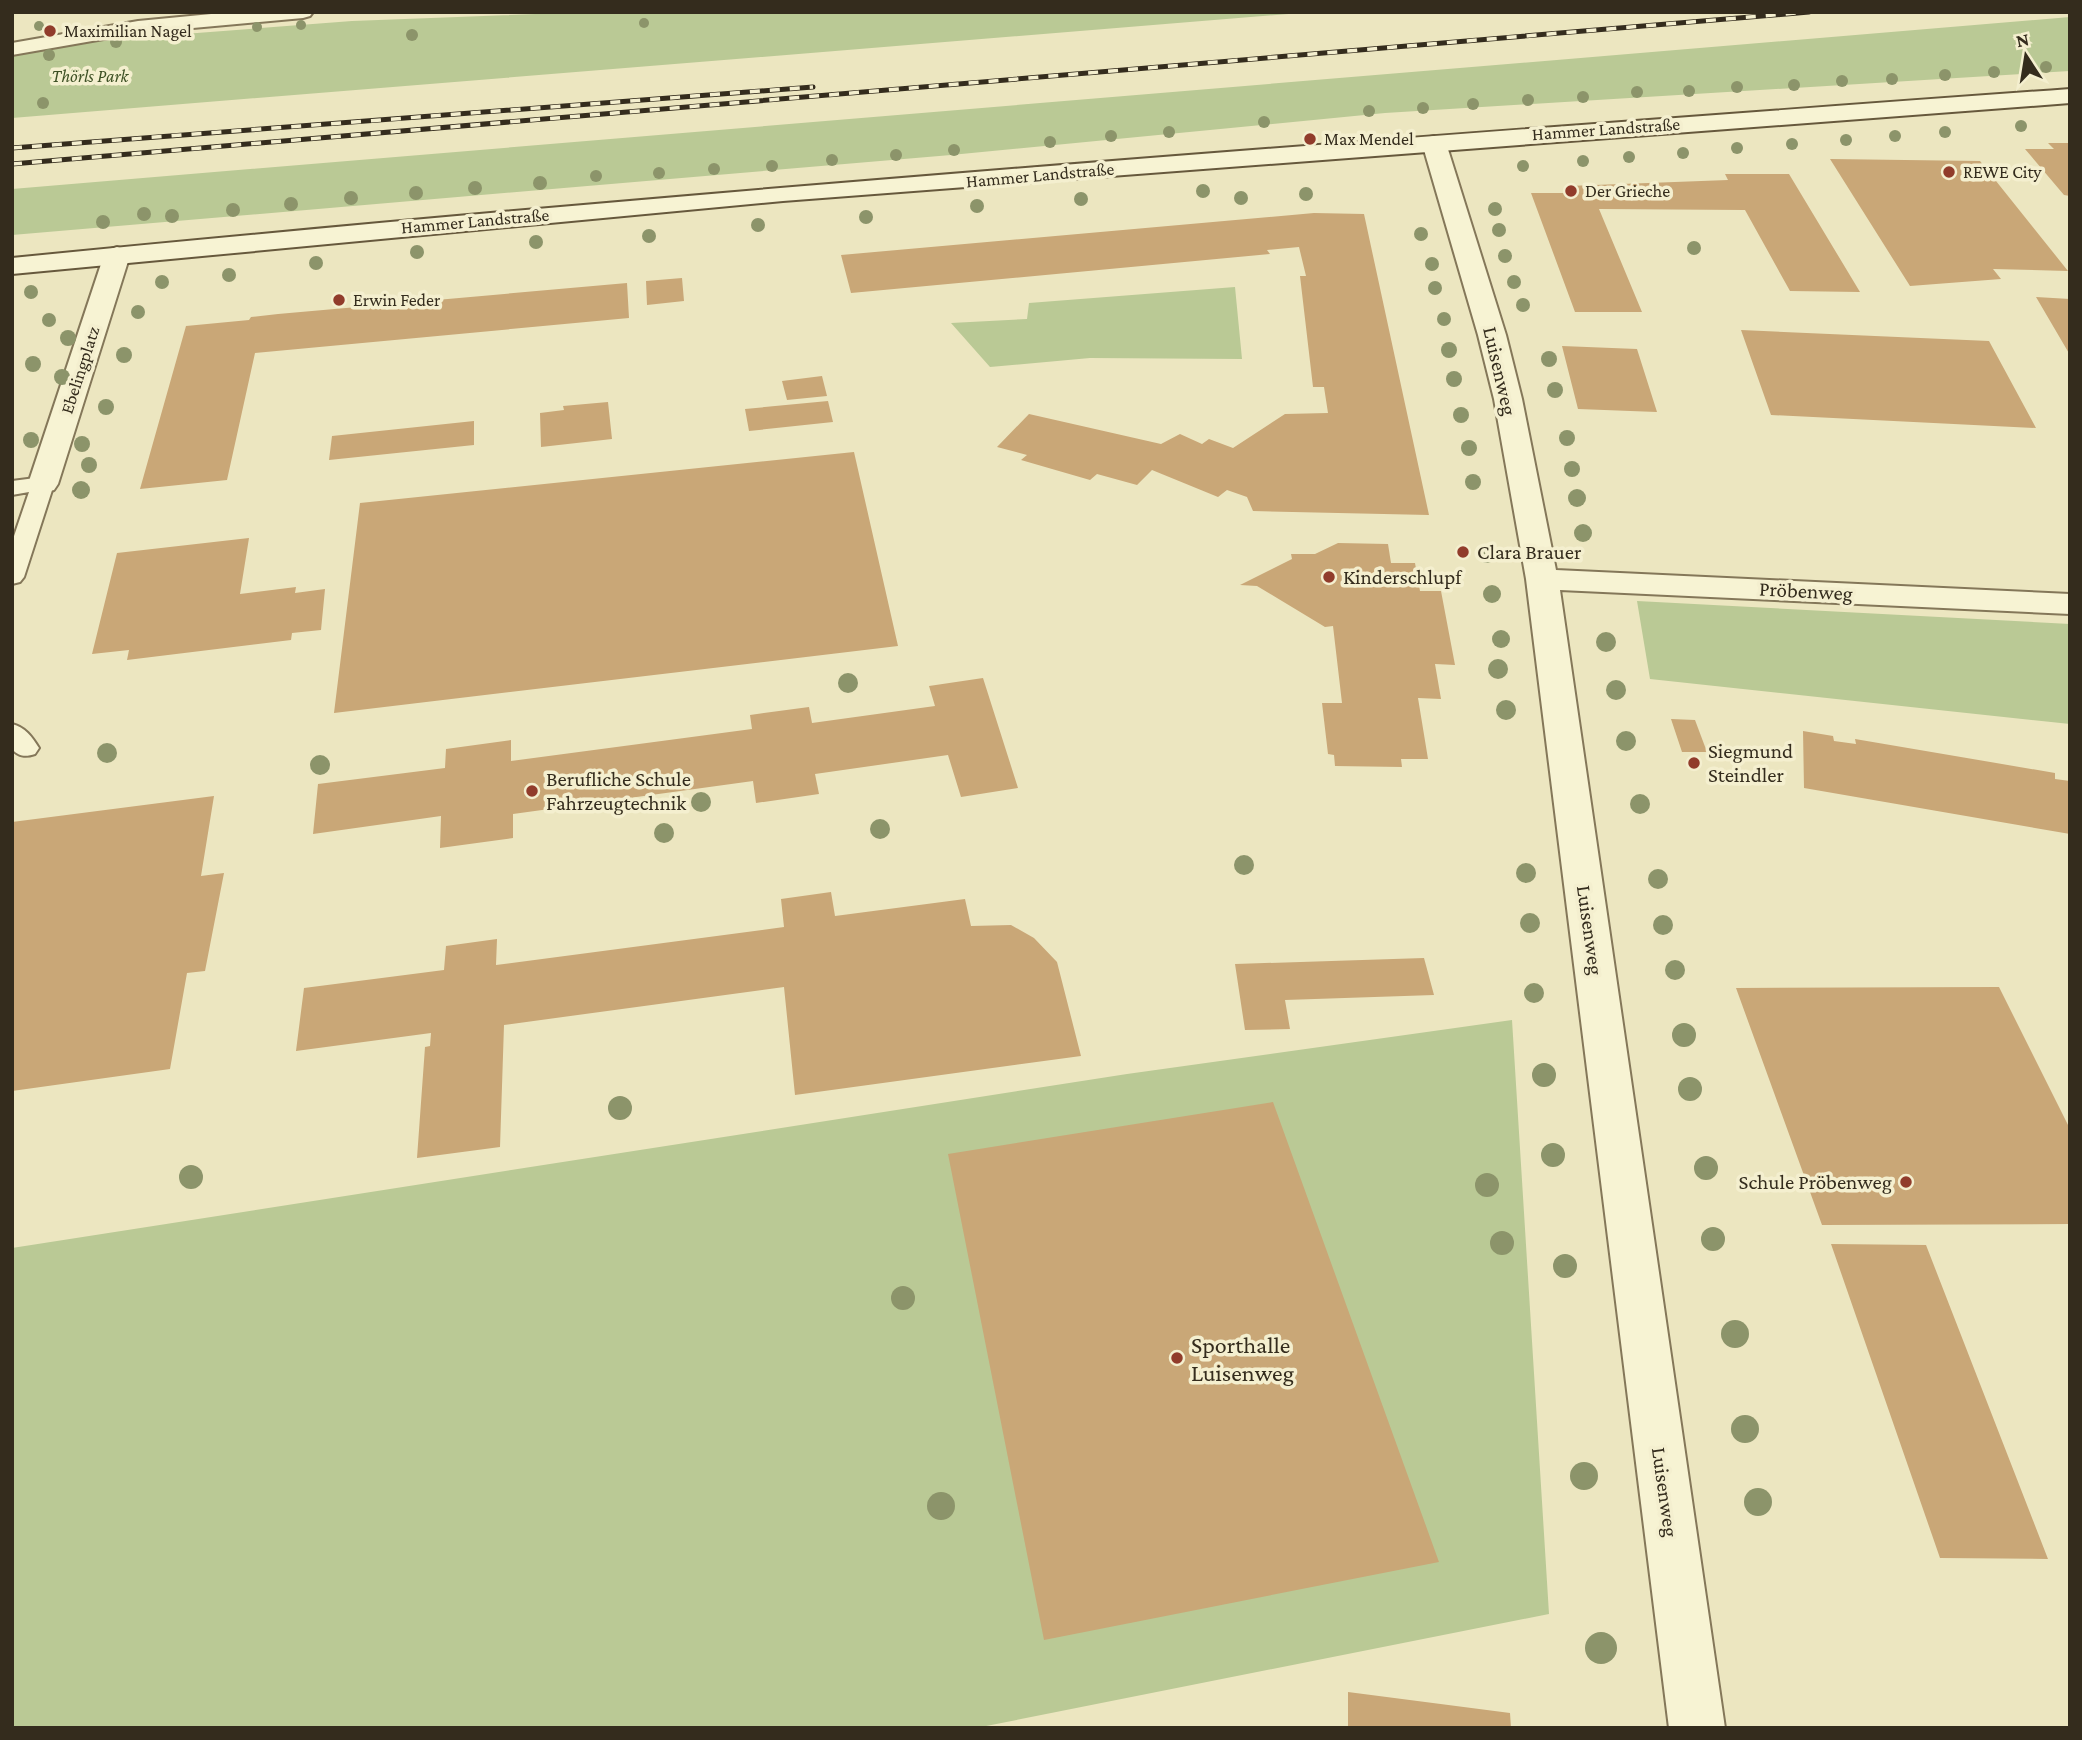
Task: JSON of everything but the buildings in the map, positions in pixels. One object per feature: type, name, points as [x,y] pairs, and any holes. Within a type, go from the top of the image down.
[{"type":"street","points":[[12,49],[138,27],[291,13]]},
{"type":"street","name":"Hammer Landstraße","points":[[12,266],[603,210],[1434,143],[2070,96]]},
{"type":"street","name":"Luisenweg","points":[[1434,143],[1495,347],[1542,579],[1697,1728]]},
{"type":"street","name":"Ebelingplatz","points":[[43,484],[117,255]]},
{"type":"street","name":"Pröbenweg","points":[[1542,579],[2070,604]]},
{"type":"lane","points":[[12,488],[43,484],[12,577]]},
{"type":"green space","name":"Thörls Park","points":[[590,12],[1313,12],[12,118],[12,55],[79,42],[352,21]]},
{"type":"green space","points":[[2070,17],[2070,71],[1385,113],[951,155],[12,235],[12,189]]},
{"type":"green space","points":[[1235,287],[1242,359],[1090,358],[990,367],[951,323],[1027,319],[1029,303]]},
{"type":"green space","points":[[1637,601],[2070,624],[2070,724],[1650,679]]},
{"type":"green space","points":[[1512,1020],[1549,1614],[976,1728],[12,1728],[12,1248],[1127,1074]]},
{"type":"railway","points":[[12,164],[1809,12]]},
{"type":"railway","points":[[12,148],[813,87]]},
{"type":"place","name":"Maximilian Nagel","points":[[50,31]]},
{"type":"place","name":"Max Mendel","points":[[1310,139]]},
{"type":"place","name":"REWE City","points":[[1949,172]]},
{"type":"place","name":"Der Grieche","points":[[1571,191]]},
{"type":"place","name":"Erwin Feder","points":[[339,300]]},
{"type":"place","name":"Clara Brauer","points":[[1463,552]]},
{"type":"place","name":"Kinderschlupf","points":[[1329,577]]},
{"type":"place","name":"Siegmund Steindler","points":[[1694,763]]},
{"type":"place","name":"Berufliche Schule Fahrzeugtechnik","points":[[532,791]]},
{"type":"place","name":"Schule Pröbenweg","points":[[1906,1182]]},
{"type":"place","name":"Sporthalle Luisenweg","points":[[1177,1358]]}]
